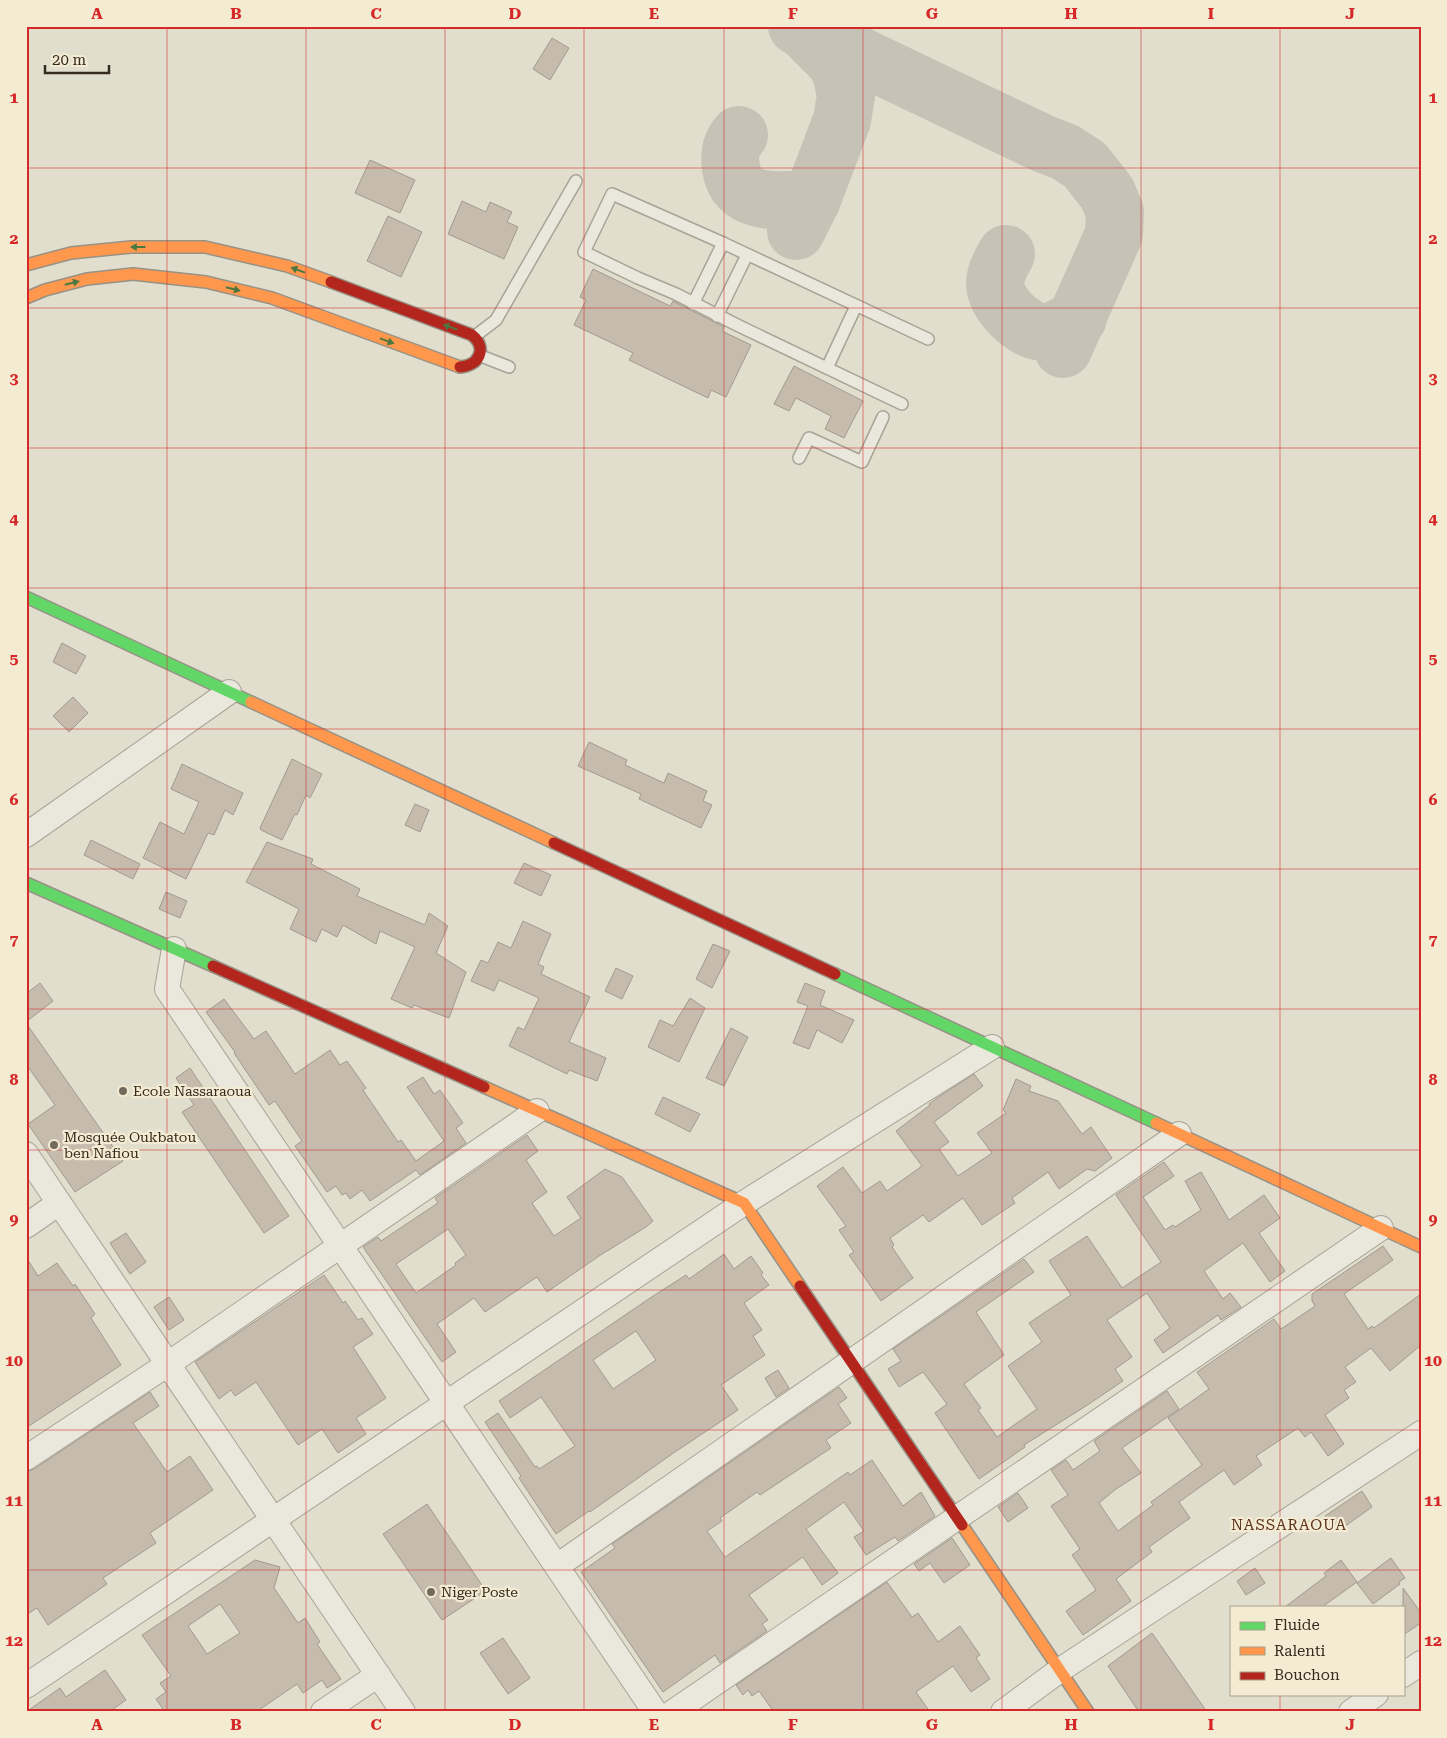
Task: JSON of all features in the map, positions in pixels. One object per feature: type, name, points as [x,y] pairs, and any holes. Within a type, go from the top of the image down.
[{"type":"street","points":[[26,265],[71,252],[131,247],[205,247],[287,266],[474,336],[480,344],[482,351],[476,363],[468,367],[453,365],[272,298],[206,282],[133,274],[87,279],[45,290],[26,298]]},
{"type":"street","points":[[26,597],[1421,1247]]},
{"type":"street","points":[[26,835],[229,692]]},
{"type":"street","points":[[26,883],[744,1203],[1088,1712]]},
{"type":"street","points":[[174,949],[167,989],[655,1712]]},
{"type":"street","points":[[26,1686],[744,1203],[992,1047]]},
{"type":"street","points":[[26,1458],[168,1364],[537,1111]]},
{"type":"street","points":[[557,1566],[1178,1134]]},
{"type":"street","points":[[26,1154],[403,1712]]},
{"type":"street","points":[[26,1226],[59,1204]]},
{"type":"street","points":[[673,1712],[1381,1228]]},
{"type":"street","points":[[1003,1712],[1060,1670],[1421,1433]]},
{"type":"street","points":[[1404,1674],[1421,1663]]},
{"type":"street","points":[[324,1712],[378,1675]]},
{"type":"street","points":[[1351,1712],[1373,1696]]},
{"type":"lane","points":[[474,336],[496,320],[576,181]]},
{"type":"lane","points":[[902,404],[584,252],[612,194],[723,243],[928,339]]},
{"type":"lane","points":[[694,303],[723,243]]},
{"type":"lane","points":[[717,315],[747,255]]},
{"type":"lane","points":[[827,368],[856,306]]},
{"type":"lane","points":[[481,356],[509,367]]},
{"type":"lane","points":[[799,458],[809,438],[862,462],[883,417]]},
{"type":"building","points":[[552,38],[569,48],[550,80],[533,69]]},
{"type":"building","points":[[370,160],[415,180],[400,213],[355,193]]},
{"type":"building","points":[[462,201],[486,212],[490,202],[512,212],[507,222],[518,227],[504,259],[448,234]]},
{"type":"building","points":[[388,216],[422,232],[401,277],[367,261]]},
{"type":"building","points":[[593,269],[670,306],[673,301],[724,327],[722,331],[751,345],[726,397],[711,390],[708,398],[629,360],[633,353],[574,325],[586,300],[580,297]]},
{"type":"building","points":[[794,366],[863,401],[844,438],[825,429],[831,416],[796,398],[789,411],[774,404]]},
{"type":"building","points":[[62,643],[86,656],[76,674],[53,662]]},
{"type":"building","points":[[73,697],[88,713],[69,732],[53,716]]},
{"type":"building","points":[[589,742],[627,760],[625,765],[664,783],[668,773],[707,791],[703,801],[712,805],[701,828],[639,799],[641,794],[578,766]]},
{"type":"building","points":[[292,759],[322,774],[310,798],[306,795],[282,840],[260,828]]},
{"type":"building","points":[[182,764],[243,793],[233,815],[225,810],[214,835],[208,833],[186,879],[143,858],[160,822],[184,834],[199,802],[171,789]]},
{"type":"building","points":[[415,804],[429,810],[420,832],[405,825]]},
{"type":"building","points":[[91,840],[140,864],[133,879],[84,855]]},
{"type":"building","points":[[267,842],[313,859],[311,864],[360,889],[357,896],[425,925],[429,913],[448,926],[436,953],[466,972],[449,1018],[414,1005],[412,1008],[391,999],[415,947],[380,931],[376,944],[343,925],[337,937],[322,929],[316,942],[290,929],[299,909],[246,882]]},
{"type":"building","points":[[524,863],[551,875],[541,896],[514,883]]},
{"type":"building","points":[[166,892],[187,901],[180,918],[159,909]]},
{"type":"building","points":[[523,921],[551,934],[538,964],[544,967],[541,974],[590,997],[569,1042],[606,1058],[597,1081],[569,1070],[567,1074],[509,1046],[518,1027],[524,1030],[539,998],[499,980],[494,991],[471,981],[481,960],[488,963],[498,942],[511,948]]},
{"type":"building","points":[[713,944],[730,951],[712,988],[696,979]]},
{"type":"building","points":[[616,968],[633,976],[622,999],[605,991]]},
{"type":"building","points":[[40,983],[53,1001],[26,1022],[26,994]]},
{"type":"building","points":[[805,983],[825,991],[820,1005],[854,1020],[842,1043],[817,1030],[809,1049],[793,1043],[808,1006],[797,1002]]},
{"type":"building","points":[[690,998],[705,1008],[679,1062],[648,1047],[660,1020],[673,1026]]},
{"type":"building","points":[[224,999],[254,1039],[266,1031],[295,1074],[330,1050],[340,1065],[347,1061],[366,1088],[363,1090],[398,1142],[401,1140],[416,1161],[444,1141],[407,1087],[423,1077],[434,1094],[440,1090],[463,1123],[456,1128],[466,1143],[420,1175],[416,1170],[370,1201],[362,1190],[350,1199],[346,1193],[342,1195],[336,1186],[327,1192],[295,1146],[302,1141],[275,1101],[269,1105],[235,1052],[206,1012]]},
{"type":"building","points":[[26,1023],[123,1161],[75,1192],[28,1124],[55,1105],[26,1064]]},
{"type":"building","points":[[731,1028],[748,1037],[724,1086],[706,1078]]},
{"type":"building","points":[[190,1068],[289,1216],[264,1233],[182,1112],[194,1105],[176,1078]]},
{"type":"building","points":[[974,1074],[983,1086],[934,1122],[949,1142],[939,1149],[958,1176],[992,1153],[977,1133],[1006,1113],[1003,1110],[1016,1079],[1031,1086],[1029,1091],[1058,1101],[1082,1134],[1091,1127],[1112,1158],[1095,1171],[1087,1169],[1059,1189],[1048,1172],[1012,1198],[1015,1203],[982,1225],[963,1198],[929,1222],[923,1215],[890,1238],[894,1245],[892,1247],[913,1278],[881,1301],[849,1255],[854,1252],[839,1230],[846,1226],[817,1186],[843,1167],[862,1193],[880,1181],[887,1191],[922,1166],[896,1131],[937,1098]]},
{"type":"building","points":[[663,1097],[700,1114],[690,1132],[655,1114]]},
{"type":"building","points":[[527,1135],[538,1151],[526,1160],[547,1192],[532,1203],[554,1236],[581,1218],[567,1197],[605,1169],[622,1177],[653,1221],[547,1292],[537,1277],[485,1312],[474,1298],[437,1324],[456,1352],[442,1362],[363,1247],[378,1237],[381,1241],[438,1203],[435,1198]],"holes":[[[448,1229],[466,1255],[455,1263],[456,1265],[416,1293],[396,1264]]]},
{"type":"building","points":[[1164,1162],[1174,1176],[1143,1197],[1165,1230],[1173,1225],[1175,1227],[1201,1210],[1185,1181],[1201,1172],[1229,1220],[1264,1195],[1280,1218],[1259,1233],[1285,1271],[1270,1282],[1243,1243],[1204,1271],[1223,1299],[1230,1293],[1241,1307],[1221,1320],[1218,1315],[1163,1353],[1154,1340],[1170,1328],[1147,1293],[1107,1320],[1132,1357],[1115,1369],[1123,1381],[1024,1445],[1025,1447],[979,1479],[935,1413],[947,1404],[923,1372],[899,1387],[888,1369],[901,1361],[893,1349],[1024,1259],[1034,1272],[976,1312],[1004,1355],[964,1384],[981,1408],[978,1410],[997,1437],[1037,1409],[1008,1366],[1042,1342],[1029,1323],[1071,1295],[1049,1261],[1087,1236],[1122,1288],[1161,1262],[1116,1195]]},
{"type":"building","points":[[126,1233],[146,1262],[130,1274],[110,1243]]},
{"type":"building","points":[[1383,1246],[1393,1260],[1344,1294],[1368,1329],[1372,1326],[1374,1328],[1421,1294],[1421,1345],[1390,1371],[1371,1348],[1345,1367],[1356,1382],[1344,1390],[1349,1398],[1325,1415],[1344,1444],[1328,1456],[1311,1432],[1305,1437],[1298,1428],[1256,1456],[1262,1465],[1234,1485],[1224,1470],[1179,1502],[1190,1518],[1149,1547],[1152,1552],[1116,1579],[1131,1601],[1083,1635],[1066,1611],[1096,1590],[1072,1555],[1080,1549],[1051,1506],[1068,1495],[1051,1470],[1066,1460],[1073,1470],[1100,1451],[1094,1441],[1167,1391],[1179,1409],[1122,1448],[1141,1473],[1116,1489],[1099,1503],[1118,1531],[1153,1505],[1151,1502],[1202,1465],[1168,1418],[1209,1389],[1197,1372],[1274,1319],[1281,1329],[1315,1306],[1312,1301],[1312,1294]]},
{"type":"building","points":[[724,1254],[734,1269],[751,1256],[763,1273],[761,1275],[769,1285],[744,1303],[762,1330],[753,1336],[765,1355],[721,1385],[738,1410],[556,1534],[485,1422],[498,1413],[535,1467],[537,1466],[539,1469],[575,1446],[541,1397],[510,1418],[499,1401],[650,1298],[686,1275],[689,1279]],"holes":[[[636,1331],[656,1360],[613,1389],[593,1360]]]},
{"type":"building","points":[[26,1257],[38,1276],[57,1263],[73,1286],[75,1284],[95,1314],[91,1318],[121,1365],[26,1428]]},
{"type":"building","points":[[324,1275],[343,1303],[345,1301],[358,1320],[362,1318],[373,1334],[353,1347],[386,1398],[356,1418],[366,1434],[338,1453],[322,1429],[298,1445],[256,1382],[235,1396],[231,1390],[219,1399],[195,1362]]},
{"type":"building","points":[[169,1297],[184,1320],[169,1330],[154,1307]]},
{"type":"building","points":[[778,1370],[789,1388],[776,1397],[765,1378]]},
{"type":"building","points":[[839,1387],[847,1398],[838,1404],[851,1423],[826,1440],[831,1448],[760,1495],[757,1492],[720,1518],[722,1521],[707,1531],[725,1557],[848,1472],[850,1475],[872,1460],[903,1506],[921,1492],[935,1516],[898,1541],[895,1537],[866,1555],[854,1537],[864,1531],[844,1502],[806,1529],[838,1573],[822,1585],[803,1557],[749,1595],[768,1620],[762,1624],[767,1631],[720,1663],[715,1655],[663,1692],[581,1572],[615,1548],[612,1544]]},
{"type":"building","points":[[150,1392],[159,1406],[133,1423],[167,1472],[190,1456],[213,1490],[150,1533],[156,1543],[103,1578],[107,1584],[48,1625],[37,1608],[26,1615],[26,1472],[34,1469]]},
{"type":"building","points":[[1362,1491],[1372,1507],[1337,1532],[1325,1516]]},
{"type":"building","points":[[1018,1493],[1028,1508],[1008,1522],[998,1507]]},
{"type":"building","points":[[427,1504],[486,1591],[442,1620],[383,1534]]},
{"type":"building","points":[[952,1538],[970,1565],[944,1583],[930,1563],[919,1571],[914,1564]]},
{"type":"building","points":[[1391,1558],[1405,1578],[1399,1582],[1400,1584],[1373,1604],[1357,1583]]},
{"type":"building","points":[[255,1560],[280,1567],[274,1588],[298,1623],[305,1618],[320,1642],[317,1644],[341,1679],[327,1688],[322,1680],[303,1693],[297,1684],[256,1712],[165,1712],[156,1699],[166,1692],[160,1683],[171,1676],[142,1635]],"holes":[[[220,1604],[240,1633],[207,1654],[188,1626]]]},
{"type":"building","points":[[1341,1560],[1357,1582],[1323,1606],[1286,1606],[1326,1576],[1324,1573]]},
{"type":"building","points":[[1255,1568],[1265,1583],[1246,1595],[1237,1581]]},
{"type":"building","points":[[887,1582],[912,1617],[918,1613],[938,1642],[960,1626],[980,1655],[976,1658],[990,1679],[971,1692],[953,1666],[916,1692],[930,1712],[774,1712],[759,1691],[752,1696],[748,1690],[743,1695],[736,1685]]},
{"type":"building","points":[[1403,1588],[1421,1613],[1421,1623],[1404,1634],[1404,1606]]},
{"type":"building","points":[[1152,1633],[1207,1712],[1139,1712],[1108,1666]]},
{"type":"building","points":[[503,1638],[530,1678],[508,1694],[480,1653]]},
{"type":"building","points":[[105,1670],[126,1700],[109,1712],[26,1712],[60,1688],[66,1697]]},
{"type":"taxiway","points":[[797,26],[1042,143],[1065,152],[1085,165],[1107,193],[1115,212],[1114,234],[1063,349]]},
{"type":"taxiway","points":[[796,231],[812,199],[842,120],[846,96],[842,76],[836,62],[804,30]]},
{"type":"taxiway","points":[[739,135],[732,146],[730,159],[735,181],[742,190],[751,196],[763,199],[812,199]]},
{"type":"taxiway","points":[[1006,254],[995,282],[999,299],[1011,314],[1027,327],[1043,332],[1057,329],[1078,318]]},
{"type":"traffic: fast","points":[[26,597],[251,702]]},
{"type":"traffic: fast","points":[[26,883],[213,966]]},
{"type":"traffic: fast","points":[[835,974],[1156,1123]]},
{"type":"traffic: slow","points":[[26,265],[71,253],[131,247],[205,247],[287,266],[331,282]]},
{"type":"traffic: slow","points":[[26,298],[45,290],[87,279],[133,274],[206,282],[272,298],[460,367]]},
{"type":"traffic: slow","points":[[251,702],[554,843]]},
{"type":"traffic: slow","points":[[484,1087],[744,1203],[800,1286]]},
{"type":"traffic: slow","points":[[1156,1123],[1421,1247]]},
{"type":"traffic: slow","points":[[962,1525],[1088,1712]]},
{"type":"traffic: jam","points":[[331,282],[472,335],[480,345],[479,356],[467,366],[460,367]]},
{"type":"traffic: jam","points":[[554,843],[835,974]]},
{"type":"traffic: jam","points":[[213,966],[484,1087]]},
{"type":"traffic: jam","points":[[800,1286],[962,1525]]},
{"type":"place","name":"Ecole Nassaraoua","points":[[123,1091]]},
{"type":"place","name":"Mosquée Oukbatou ben Nafiou","points":[[54,1145]]},
{"type":"place","name":"Niger Poste","points":[[431,1592]]},
{"type":"district","name":"NASSARAOUA","points":[[1289,1525]]}]
